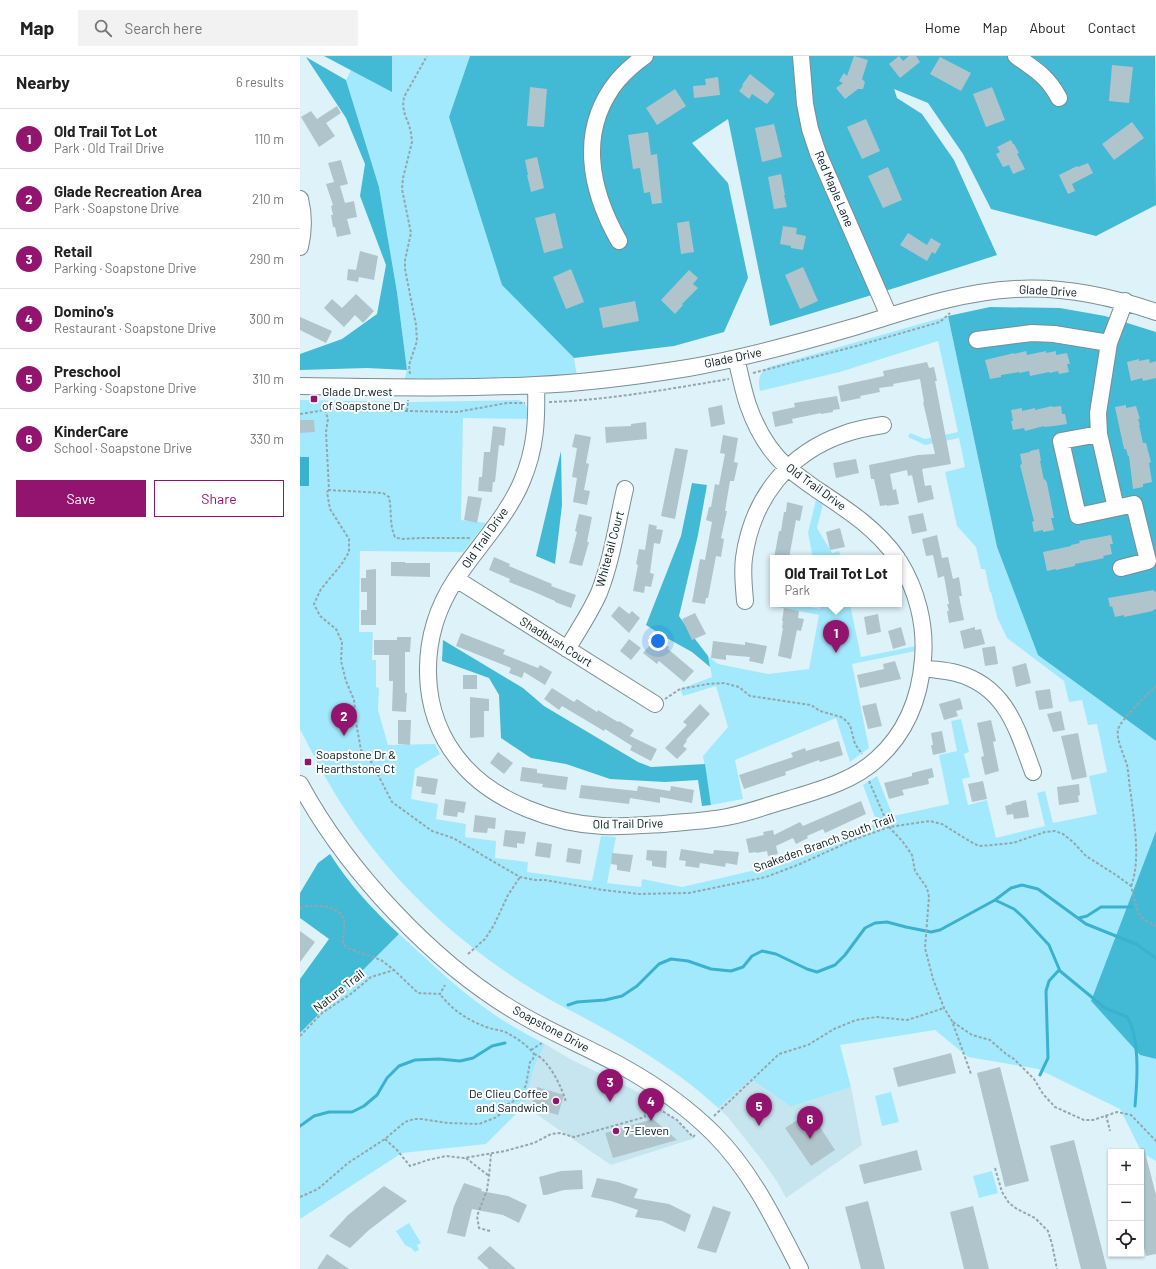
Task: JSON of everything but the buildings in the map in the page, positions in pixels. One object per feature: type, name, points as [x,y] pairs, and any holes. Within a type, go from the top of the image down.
[{"type":"street","points":[[619,242],[601,205],[595,183],[592,164],[594,129],[601,108],[608,94],[630,67],[645,56]]},
{"type":"street","name":"Red Maple Lane","points":[[801,56],[805,104],[810,129],[818,153],[889,316]]},
{"type":"street","points":[[1016,56],[1045,77],[1059,98]]},
{"type":"street","points":[[300,199],[304,223],[303,237],[300,247]]},
{"type":"street","name":"Glade Drive","points":[[300,386],[455,388],[536,385],[634,376],[690,368],[807,341],[958,296],[986,291],[1044,288],[1076,291],[1125,301],[1156,312]]},
{"type":"street","points":[[1116,508],[1099,434],[1098,413],[1109,343],[1125,301]]},
{"type":"street","points":[[977,340],[1032,333],[1054,334],[1109,343]]},
{"type":"street","name":"Old Trail Drive","points":[[736,358],[748,404],[755,423],[764,440],[776,456],[787,467],[809,484],[860,519],[875,532],[895,555]]},
{"type":"street","name":"Old Trail Drive","points":[[536,385],[537,417],[534,439],[522,481],[514,497],[456,579],[446,596],[437,616],[428,658],[430,698],[435,717],[452,751],[474,777],[512,802],[534,812],[580,824],[628,826],[702,821],[727,817],[834,785],[863,761],[875,761],[894,741],[914,707],[922,668],[924,647],[922,624],[911,583],[902,566]]},
{"type":"street","points":[[745,601],[743,581],[744,559],[748,537],[762,501],[774,482],[787,467],[824,442],[864,428],[883,425]]},
{"type":"street","points":[[1099,434],[1061,441],[1078,516],[1134,504],[1148,561],[1121,568]]},
{"type":"street","name":"Whitetail Court","points":[[567,649],[589,614],[599,592],[607,568],[625,489]]},
{"type":"street","name":"Shadbush Court","points":[[456,579],[655,704]]},
{"type":"street","points":[[922,668],[946,671],[964,676],[984,686],[997,697],[1006,708],[1016,727],[1033,772]]},
{"type":"street","name":"Soapstone Drive","points":[[302,794],[341,848],[366,879],[408,925],[450,964],[521,1014],[626,1068],[655,1086],[683,1107],[699,1131],[731,1152],[755,1186],[800,1269]]},
{"type":"path","points":[[407,411],[410,377],[409,365],[417,341],[416,325],[405,269],[405,260],[411,233],[402,189],[403,178],[412,142],[409,125],[403,106],[404,97],[427,56]]},
{"type":"path","points":[[741,377],[940,322],[950,313],[957,311]]},
{"type":"path","points":[[300,414],[325,410],[328,419],[326,432],[330,490],[327,492],[330,509],[349,539],[350,552],[321,589],[314,604],[320,616],[336,629],[342,642],[342,661],[346,681],[354,700],[361,750],[372,762],[392,802],[432,831],[453,838],[520,877],[485,939],[468,954]]},
{"type":"path","points":[[330,490],[383,493],[389,497],[391,505],[392,529],[395,537],[401,539],[470,538],[481,544]]},
{"type":"path","points":[[655,704],[680,690],[708,684],[724,683],[739,687],[750,696],[811,705],[820,711],[841,717],[850,726],[871,787],[889,827],[903,842],[912,855],[915,871],[927,888],[929,897],[925,948],[933,979],[944,1008],[952,1022],[971,1074]]},
{"type":"path","points":[[1156,686],[1124,719],[1118,729],[1118,737],[1127,766],[1134,820],[1136,855],[1132,882],[1130,886],[1138,912],[1144,920],[1156,926]]},
{"type":"path","name":"Snakeden Branch South Trail","points":[[520,877],[639,894],[689,892],[766,877],[800,864],[853,840],[889,827],[930,821],[942,824],[980,846],[1013,842],[1045,832],[1055,831],[1063,834],[1086,856],[1116,875],[1130,886]]},
{"type":"path","points":[[300,908],[320,905],[327,906],[337,912],[344,922],[343,943],[347,948],[381,960],[418,993],[440,994],[450,1006],[465,1017],[488,1027],[506,1032],[524,1043],[534,1054],[543,1060],[558,1080],[566,1102]]},
{"type":"path","name":"Nature Trail","points":[[300,1036],[322,1013],[352,993],[371,977],[394,970]]},
{"type":"path","points":[[440,994],[445,985]]},
{"type":"path","points":[[385,1139],[397,1150],[410,1166],[446,1156],[465,1158],[522,1147],[550,1134],[560,1133],[574,1137],[645,1118],[644,1113],[659,1109],[699,1131],[779,1054],[808,1045],[834,1029],[856,1020],[877,1017],[907,1020],[944,1008]]},
{"type":"path","points":[[952,1022],[972,1035],[990,1040],[1014,1059],[1034,1079],[1042,1094],[1055,1107],[1084,1120],[1093,1120],[1117,1112],[1131,1115],[1156,1141]]},
{"type":"path","points":[[531,1050],[542,1043]]},
{"type":"path","points":[[300,1197],[318,1189],[348,1163],[385,1139],[405,1122],[414,1119],[421,1119],[479,1124],[497,1117],[508,1104],[521,1096],[526,1085],[530,1062],[533,1059],[534,1054]]},
{"type":"path","points":[[1106,1115],[1110,1131]]},
{"type":"path","points":[[490,1231],[479,1228],[478,1216],[487,1190],[491,1154]]},
{"type":"path","points":[[465,1158],[489,1176]]},
{"type":"path","points":[[995,1168],[1002,1192],[1009,1203],[1035,1218],[1048,1231],[1057,1269]]},
{"type":"shaded area","points":[[324,56],[392,56],[392,92]]},
{"type":"shaded area","points":[[392,56],[470,56],[449,117],[502,284],[574,358],[578,382],[402,388],[407,370],[397,292],[379,187],[346,80],[351,70],[391,91]]},
{"type":"shaded area","points":[[470,56],[1155,56],[1156,205],[1096,236],[991,209],[963,154],[928,103],[894,89],[897,98],[922,114],[954,160],[997,255],[770,326],[728,119],[692,143],[728,183],[748,278],[724,332],[674,346],[574,358],[502,285],[449,117]]},
{"type":"shaded area","points":[[306,57],[346,80],[379,187],[397,292],[407,370],[367,368],[300,370],[300,354],[342,339],[377,314],[386,265],[360,196],[365,164],[346,118]]},
{"type":"shaded area","points":[[990,307],[1060,308],[1105,316],[1156,332],[1156,741],[1038,655],[997,547],[948,316]]},
{"type":"shaded area","points":[[948,316],[997,547],[1038,654],[1156,741],[1156,831],[1091,1001],[1140,1055],[1156,1059],[1156,1161],[1144,1154],[1144,1149],[1140,1149],[1120,1109],[1038,1069],[968,1057],[935,1030],[840,1045],[851,1087],[791,1107],[751,1079],[718,1108],[677,1074],[647,1054],[545,997],[511,975],[485,957],[437,917],[393,872],[354,823],[325,777],[300,729],[300,400],[413,402],[518,400],[526,405],[528,419],[463,418],[461,520],[486,523],[463,552],[360,551],[359,632],[373,632],[372,660],[376,660],[376,687],[379,688],[378,710],[388,745],[435,744],[440,754],[415,769],[411,799],[438,804],[436,819],[466,824],[465,837],[496,841],[495,858],[528,862],[527,872],[592,881],[601,836],[616,837],[607,883],[641,887],[642,879],[682,887],[790,862],[877,823],[863,785],[877,776],[893,816],[949,804],[939,755],[957,751],[951,721],[961,719],[969,752],[964,754],[970,777],[962,779],[968,805],[987,800],[996,838],[1045,826],[1037,793],[1045,791],[1053,823],[1097,814],[1089,776],[1107,772],[1097,724],[1088,725],[1082,700],[1069,702],[1064,681],[1007,638],[997,617],[985,569],[981,569],[976,547],[957,526],[945,472],[965,467],[959,438],[925,445],[908,437],[910,433],[925,439],[958,432],[938,341],[840,372],[760,391],[759,384],[761,374],[769,367]]},
{"type":"shaded area","points":[[561,451],[562,505],[555,564],[536,556]]},
{"type":"shaded area","points":[[300,457],[309,457],[309,486],[300,486]]},
{"type":"shaded area","points":[[692,483],[707,485],[698,535],[679,616],[708,656],[710,667],[692,652],[646,625],[681,536]]},
{"type":"shaded area","points":[[816,500],[823,504],[817,528],[832,553],[839,551],[840,555],[812,555],[808,533]]},
{"type":"shaded area","points":[[778,607],[810,607],[820,609],[820,607],[851,607],[861,657],[916,646],[916,651],[852,664],[869,748],[850,762],[836,718],[735,760],[743,799],[711,805],[703,756],[728,727],[716,686],[683,696],[680,689],[712,677],[708,656],[718,664],[768,674],[809,669],[819,615]]},
{"type":"shaded area","points":[[443,640],[523,688],[544,706],[638,762],[651,767],[705,764],[711,805],[702,806],[698,780],[665,782],[610,779],[566,764],[531,758],[501,738],[499,695],[489,678],[442,661]]},
{"type":"shaded area","points":[[1156,831],[1156,1059],[1140,1055],[1091,1001]]},
{"type":"shaded area","points":[[330,854],[345,876],[362,896],[399,934],[300,1033],[300,979],[329,939],[300,918],[300,893],[318,863]]},
{"type":"shaded area","points":[[399,934],[474,1000],[507,1023],[545,1044],[534,1068],[524,1106],[486,1144],[402,1153],[300,1219],[300,1033]]},
{"type":"shaded area","points":[[545,1044],[572,1060],[634,1090],[677,1120],[695,1138],[611,1165],[524,1106],[534,1068]]},
{"type":"shaded area","points":[[751,1079],[791,1107],[851,1087],[862,1145],[786,1198],[765,1164],[727,1116],[718,1108]]},
{"type":"shaded area","points":[[891,1092],[899,1122],[882,1126],[875,1096]]},
{"type":"shaded area","points":[[992,1171],[998,1193],[979,1198],[973,1176]]},
{"type":"shaded area","points":[[409,1223],[421,1243],[417,1245],[419,1250],[415,1252],[405,1245],[396,1231]]},
{"type":"waterway","points":[[568,1005],[577,1002],[605,1000],[622,996],[637,986],[659,964],[671,959],[688,961],[711,969],[731,971],[743,967],[752,956],[762,951],[776,954],[807,969],[817,972],[835,965],[845,955],[865,928],[875,923],[887,922],[931,932],[940,930],[995,900],[1011,888],[1022,885],[1038,889],[1086,924],[1136,944],[1156,958]]},
{"type":"waterway","points":[[995,900],[1014,909],[1049,945],[1060,971],[1105,1008],[1127,1017],[1133,1029],[1137,1059],[1135,1106]]},
{"type":"waterway","points":[[1079,918],[1087,916],[1101,907],[1132,907]]},
{"type":"waterway","points":[[1040,1075],[1048,1058],[1046,991],[1049,981],[1059,970]]},
{"type":"waterway","points":[[300,1126],[314,1116],[329,1112],[352,1112],[364,1106],[377,1095],[387,1078],[399,1066],[415,1060],[439,1059],[460,1061],[473,1058],[492,1046],[505,1043]]},
{"type":"place","name":"Glade Dr west of Soapstone Dr","points":[[314,399]]},
{"type":"place","name":"Old Trail Tot Lot","points":[[836,653]]},
{"type":"place","name":"Glade Recreation Area","points":[[344,736]]},
{"type":"place","name":"Soapstone Dr & Hearthstone Ct","points":[[308,762]]},
{"type":"place","name":"De Clieu Coffee and Sandwich","points":[[556,1101]]},
{"type":"place","name":"Retail","points":[[610,1102]]},
{"type":"place","name":"Domino's","points":[[651,1121]]},
{"type":"place","name":"Preschool","points":[[759,1126]]},
{"type":"place","name":"7-Eleven","points":[[616,1131]]},
{"type":"place","name":"KinderCare","points":[[810,1139]]}]
